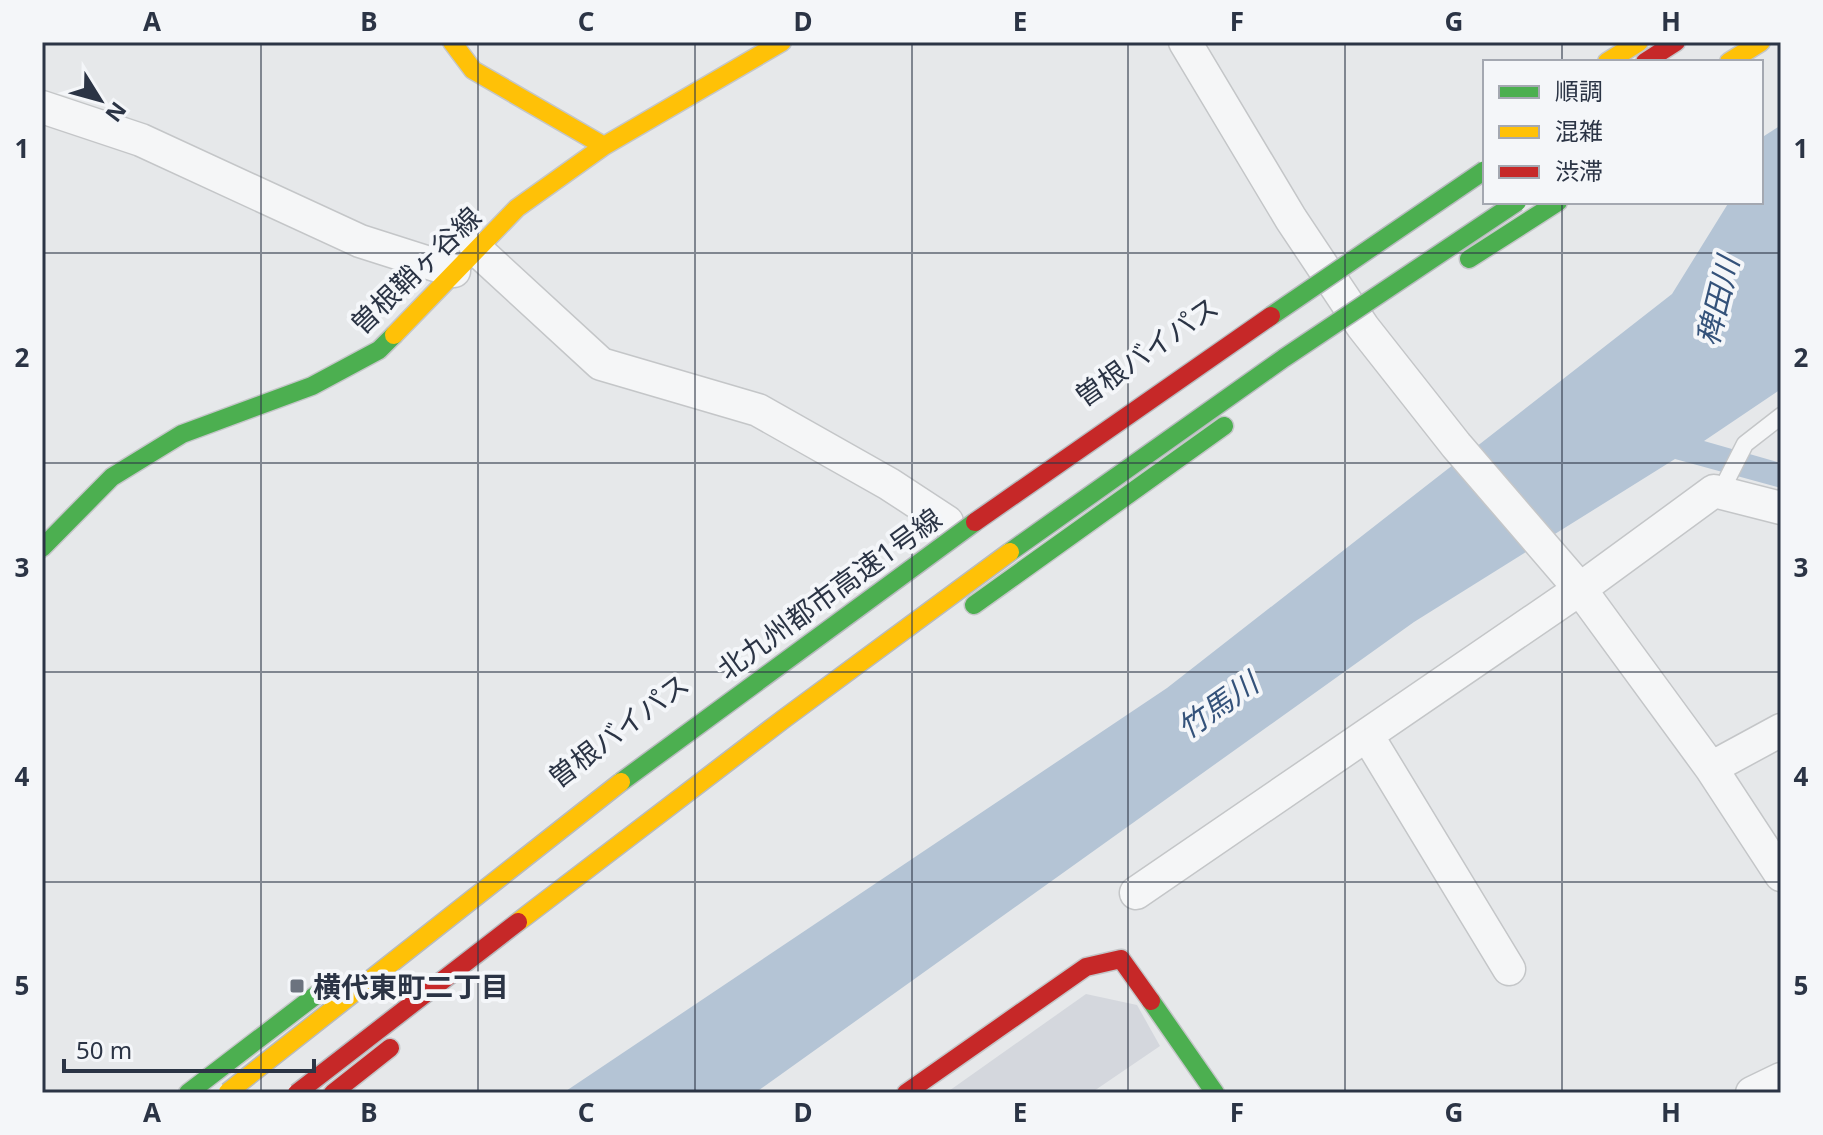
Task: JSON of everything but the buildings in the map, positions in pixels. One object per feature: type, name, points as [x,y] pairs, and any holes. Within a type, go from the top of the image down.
[{"type":"main road","points":[[452,42],[473,70],[604,146]]},
{"type":"main road","name":"曽根鞘ヶ谷線","points":[[42,548],[112,477],[182,434],[312,386],[379,350],[517,208],[604,146],[782,42]]},
{"type":"main road","points":[[1610,60],[1639,42]]},
{"type":"main road","points":[[1648,60],[1676,42]]},
{"type":"main road","points":[[1732,60],[1761,42]]},
{"type":"main road","name":"曽根バイパス","points":[[488,863],[947,522],[1321,265],[1479,164]]},
{"type":"main road","name":"北九州都市高速1号線","points":[[228,1092],[487,885],[741,692],[1479,164]]},
{"type":"main road","points":[[297,1093],[765,733],[994,565],[1283,359],[1514,204]]},
{"type":"main road","points":[[1454,269],[1555,204]]},
{"type":"main road","points":[[957,617],[1241,413]]},
{"type":"main road","points":[[906,1093],[1086,967],[1121,959],[1215,1093]]},
{"type":"main road","points":[[188,1093],[326,988]]},
{"type":"main road","points":[[333,1093],[404,1037]]},
{"type":"street","points":[[1185,42],[1291,219],[1363,328],[1456,445],[1557,559],[1777,857]]},
{"type":"street","points":[[42,107],[141,140],[360,241],[465,260],[601,364],[758,410],[889,484],[947,522]]},
{"type":"street","points":[[1136,893],[1580,589],[1714,491],[1781,508]]},
{"type":"street","points":[[1711,768],[1781,730]]},
{"type":"street","points":[[1367,735],[1509,969]]},
{"type":"street","points":[[1752,1093],[1781,1079]]},
{"type":"lane","points":[[1720,493],[1745,444],[1781,416]]},
{"type":"shaded area","points":[[1086,994],[1137,1005],[1160,1046],[1091,1093],[946,1093]]},
{"type":"water","points":[[1781,42],[1781,389],[1704,441],[1781,463],[1781,488],[1675,459],[1414,622],[755,1093],[563,1093],[1167,688],[1672,294],[1728,204],[1763,204],[1763,112]]},
{"type":"pier","points":[[1766,42],[1781,42],[1781,125],[1763,137]]},
{"type":"traffic: fast","points":[[1271,316],[1483,171]]},
{"type":"traffic: fast","points":[[1010,552],[1284,358],[1514,204]]},
{"type":"traffic: fast","points":[[1469,259],[1555,204]]},
{"type":"traffic: fast","points":[[42,548],[112,477],[182,434],[312,386],[379,350],[394,335]]},
{"type":"traffic: fast","points":[[974,605],[1224,426]]},
{"type":"traffic: fast","points":[[621,782],[975,522]]},
{"type":"traffic: fast","points":[[188,1093],[316,995]]},
{"type":"traffic: fast","points":[[1151,1001],[1215,1093]]},
{"type":"traffic: slow","points":[[452,42],[473,70],[604,146]]},
{"type":"traffic: slow","points":[[394,335],[517,208],[604,146],[782,42]]},
{"type":"traffic: slow","points":[[1610,60],[1639,42]]},
{"type":"traffic: slow","points":[[1732,60],[1761,42]]},
{"type":"traffic: slow","points":[[518,922],[785,718],[1010,552]]},
{"type":"traffic: slow","points":[[228,1092],[621,782]]},
{"type":"traffic: jam","points":[[1648,60],[1676,42]]},
{"type":"traffic: jam","points":[[975,522],[1271,316]]},
{"type":"traffic: jam","points":[[297,1093],[518,922]]},
{"type":"traffic: jam","points":[[906,1093],[1086,967],[1121,959],[1151,1001]]},
{"type":"traffic: jam","points":[[333,1093],[390,1048]]},
{"type":"place","name":"横代東町二丁目","points":[[297,986]]},
{"type":"water label","name":"稗田川","points":[[1717,301]]},
{"type":"water label","name":"竹馬川","points":[[1217,705]]}]
